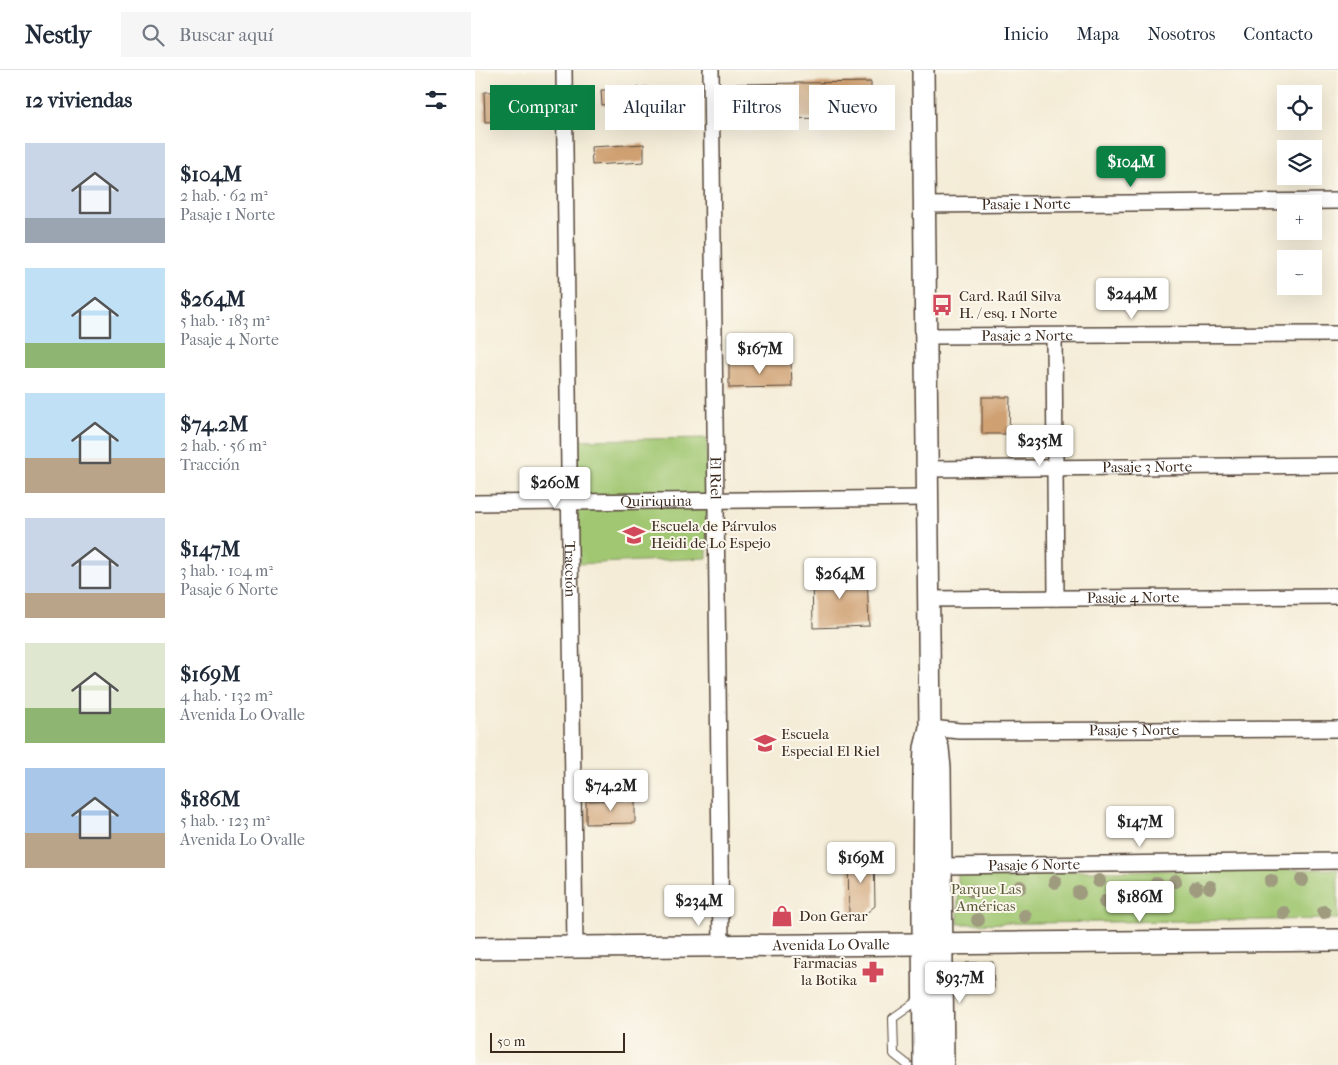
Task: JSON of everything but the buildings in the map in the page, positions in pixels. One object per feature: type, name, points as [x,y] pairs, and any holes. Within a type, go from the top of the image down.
[{"type":"street","name":"Tracción","points":[[564,70],[575,947]]},
{"type":"street","name":"El Riel","points":[[711,70],[721,945]]},
{"type":"street","points":[[923,70],[930,728],[924,758],[932,943],[943,1065]]},
{"type":"street","name":"Pasaje 1 Norte","points":[[924,205],[1338,201]]},
{"type":"street","name":"Pasaje 2 Norte","points":[[926,336],[1338,334]]},
{"type":"street","points":[[1054,336],[1056,598]]},
{"type":"street","name":"Pasaje 3 Norte","points":[[927,469],[1338,464]]},
{"type":"street","name":"Quiriquina","points":[[475,503],[927,498]]},
{"type":"street","name":"Pasaje 4 Norte","points":[[929,599],[1338,596]]},
{"type":"street","points":[[924,1065],[924,996],[942,866],[941,768],[938,748],[930,728]]},
{"type":"street","name":"Pasaje 5 Norte","points":[[930,728],[960,731],[1338,729]]},
{"type":"street","name":"Pasaje 6 Norte","points":[[942,866],[1338,861]]},
{"type":"street","name":"Avenida Lo Ovalle","points":[[475,948],[1338,940]]},
{"type":"lane","points":[[907,1065],[894,1054],[893,1018],[924,996]]},
{"type":"green space","points":[[707,438],[707,558],[579,564],[576,440]]},
{"type":"green space","name":"Parque Las Américas","points":[[1338,869],[1338,919],[958,924],[958,872]]},
{"type":"place","name":"Card. Raúl Silva H. / esq. 1 Norte","points":[[942,305]]},
{"type":"place","name":"Escuela de Párvulos Heidi de Lo Espejo","points":[[634,535]]},
{"type":"place","name":"Escuela Especial El Riel","points":[[765,743]]},
{"type":"place","name":"Don Gerar","points":[[782,916]]},
{"type":"place","name":"Farmacias la Botika","points":[[873,972]]}]
